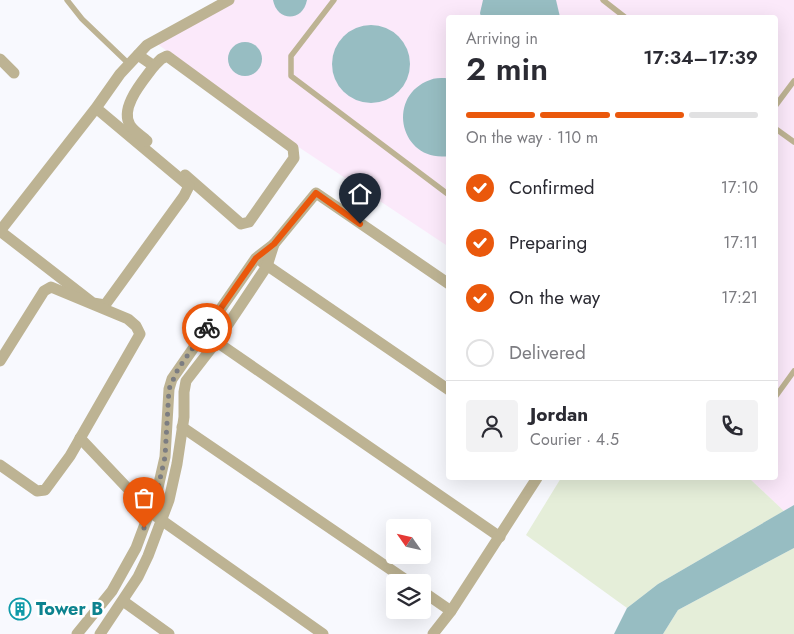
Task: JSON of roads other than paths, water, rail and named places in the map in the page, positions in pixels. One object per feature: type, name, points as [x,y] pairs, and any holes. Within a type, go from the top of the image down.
[{"type":"street","points":[[96,108],[189,186],[184,196],[105,305],[93,303],[0,231],[96,108],[120,74],[147,45],[229,0]]},
{"type":"street","points":[[138,55],[154,66]]},
{"type":"street","points":[[167,56],[293,148],[294,158],[249,222],[241,224],[130,126],[127,117],[129,104],[154,66],[167,56]]},
{"type":"street","points":[[0,59],[14,73]]},
{"type":"street","points":[[76,634],[117,584],[136,548],[150,512],[165,457],[169,389],[178,369],[256,258],[274,244],[316,193],[446,282]]},
{"type":"street","points":[[100,634],[123,601],[148,556],[162,521],[177,464],[186,381],[217,341],[267,266],[274,244]]},
{"type":"street","points":[[256,258],[446,388]]},
{"type":"street","points":[[0,361],[44,291],[50,287],[128,319],[136,326],[140,334],[70,456],[45,490],[38,491],[0,465]]},
{"type":"street","points":[[204,332],[500,537]]},
{"type":"street","points":[[182,427],[397,574]]},
{"type":"street","points":[[80,438],[150,512],[323,634]]},
{"type":"street","points":[[433,634],[451,611],[536,480]]},
{"type":"street","points":[[431,598],[451,611]]},
{"type":"street","points":[[123,601],[169,634]]},
{"type":"lane","points":[[67,0],[82,19],[129,64]]},
{"type":"lane","points":[[334,0],[291,56],[291,76],[446,193]]},
{"type":"lane","points":[[602,0],[622,15]]},
{"type":"lane","points":[[778,102],[794,82]]},
{"type":"lane","points":[[778,130],[794,142]]},
{"type":"lane","points":[[778,393],[794,371]]},
{"type":"water","points":[[273,0],[307,0],[301,12],[290,16],[279,12]]},
{"type":"water","points":[[483,0],[556,0],[560,15],[480,15]]},
{"type":"water","points":[[363,25],[379,25],[393,31],[404,42],[410,56],[410,72],[404,86],[393,97],[379,103],[363,103],[349,97],[338,86],[332,72],[332,56],[338,42],[349,31]]},
{"type":"water","points":[[245,42],[257,47],[262,59],[257,71],[245,76],[233,71],[228,59],[233,47]]},
{"type":"water","points":[[437,78],[446,78],[446,156],[432,155],[419,149],[410,139],[404,127],[403,113],[407,100],[416,88]]},
{"type":"water","points":[[794,505],[794,548],[678,610],[663,634],[614,634],[627,608],[658,584]]},
{"type":"place","name":"Tower B","points":[[20,609]]}]
